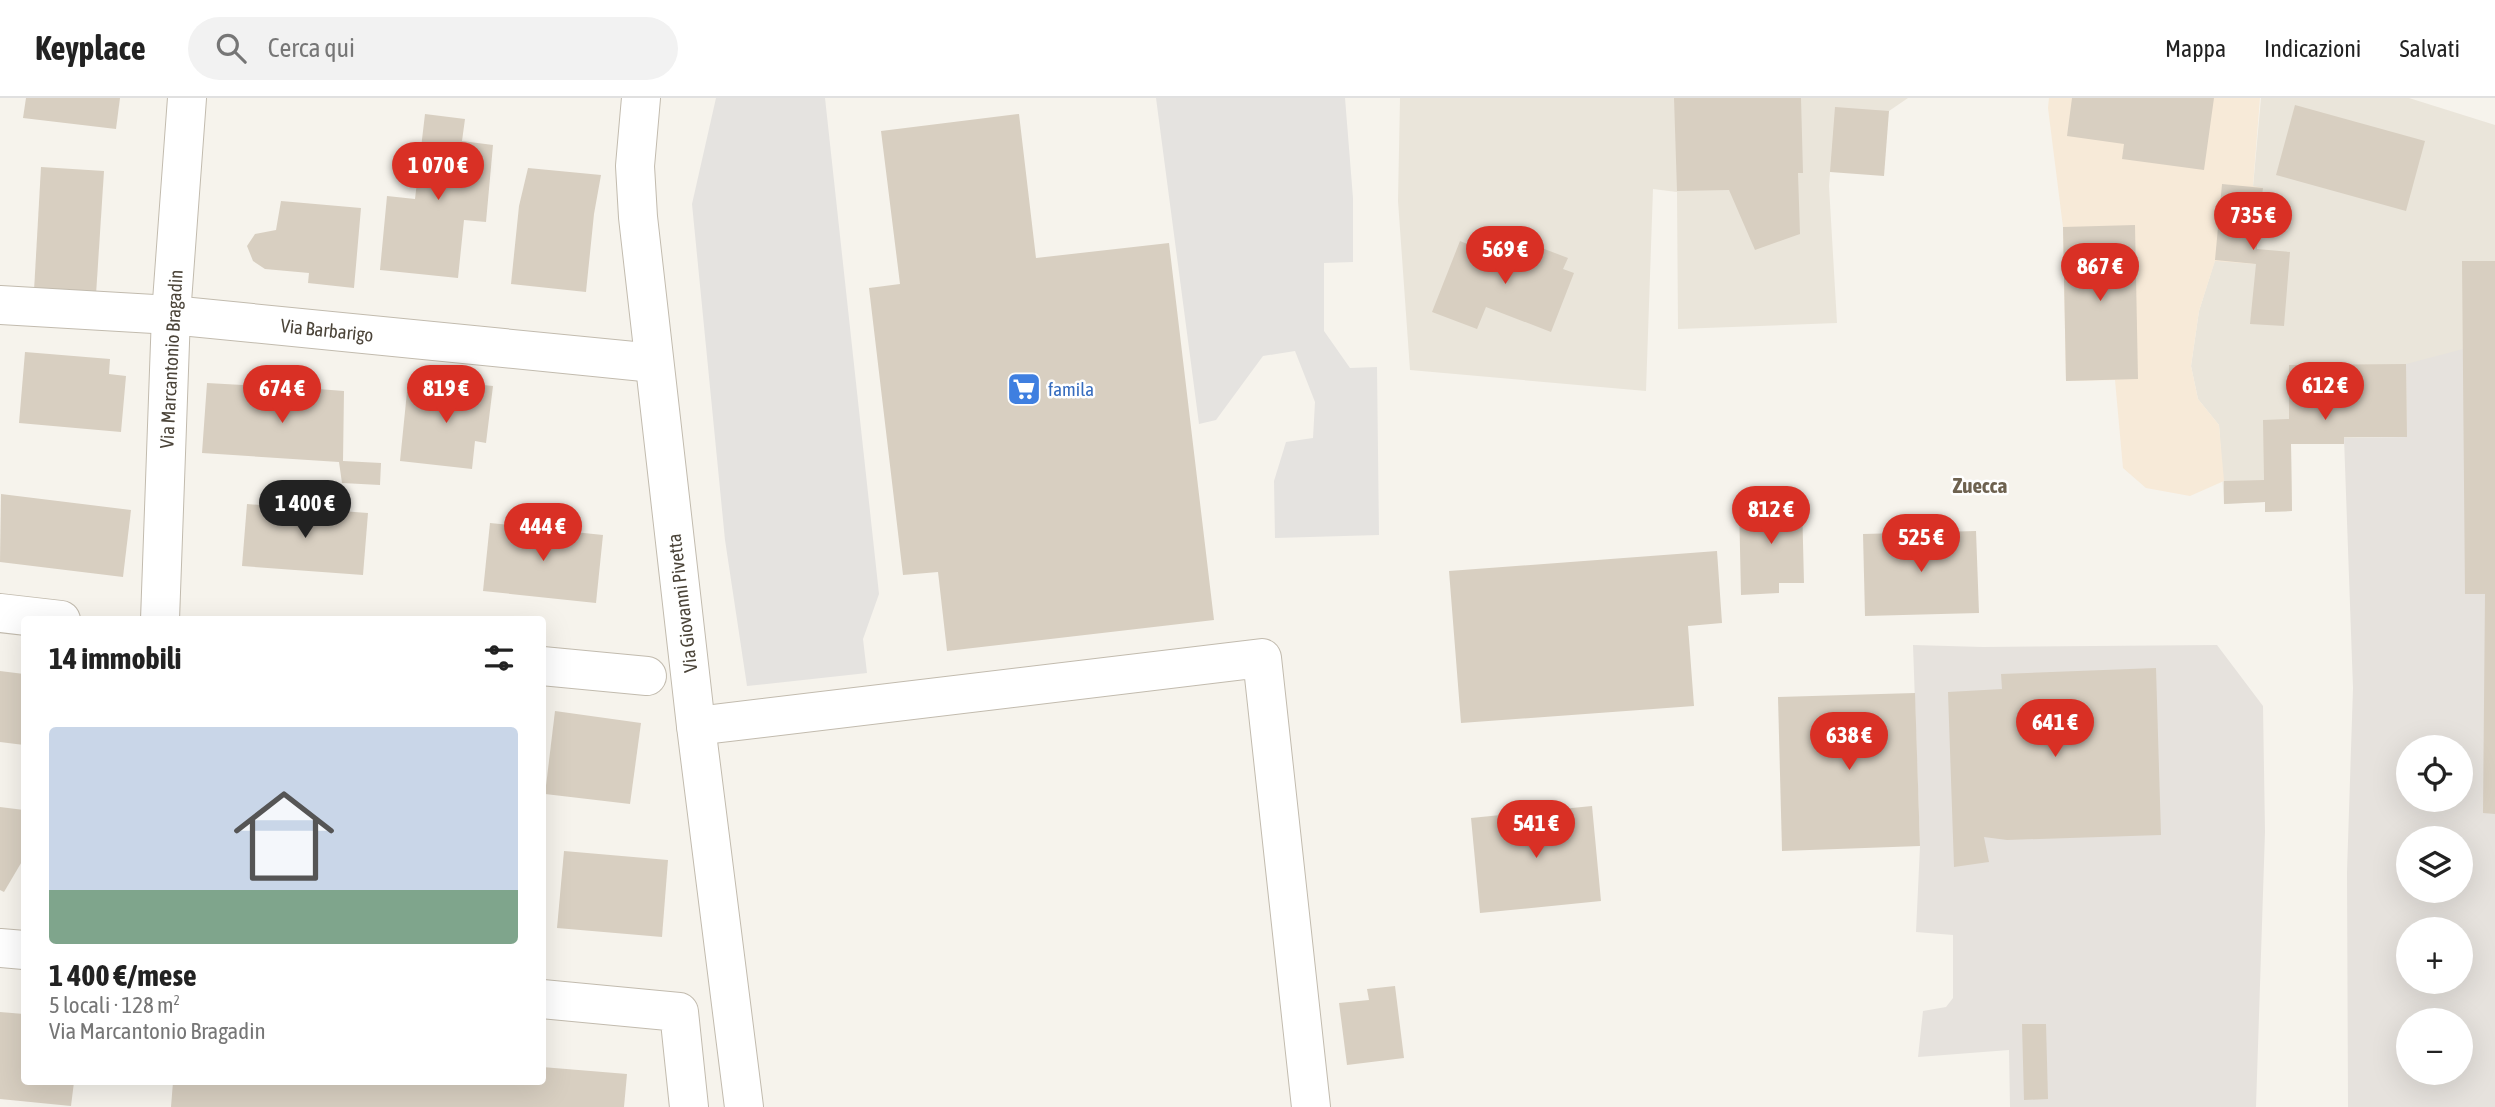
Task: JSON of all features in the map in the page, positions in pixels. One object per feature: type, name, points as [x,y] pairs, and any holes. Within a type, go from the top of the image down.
[{"type":"street","name":"Via Marcantonio Bragadin","points":[[160,616],[171,315],[187,98]]},
{"type":"street","name":"Via Giovanni Pivetta","points":[[641,98],[635,166],[637,204],[696,726],[744,1107]]},
{"type":"street","name":"Via Barbarigo","points":[[0,305],[171,315],[654,363]]},
{"type":"street","points":[[0,613],[26,616]]},
{"type":"street","points":[[696,726],[1262,658],[1311,1107]]},
{"type":"street","points":[[546,666],[647,676]]},
{"type":"street","points":[[0,948],[21,950]]},
{"type":"street","points":[[546,999],[679,1012],[689,1107]]},
{"type":"shaded area","points":[[716,98],[825,98],[879,594],[863,639],[867,673],[747,686],[725,540],[692,204]]},
{"type":"shaded area","points":[[1156,98],[1345,98],[1353,198],[1353,262],[1324,263],[1324,331],[1350,368],[1377,367],[1379,535],[1275,538],[1274,481],[1286,442],[1313,438],[1315,402],[1295,351],[1263,356],[1216,420],[1199,424]]},
{"type":"shaded area","points":[[1400,98],[1908,98],[1889,111],[1830,172],[1837,323],[1678,329],[1677,192],[1653,189],[1646,391],[1410,370],[1398,201]]},
{"type":"shaded area","points":[[2049,98],[2260,98],[2253,186],[2263,188],[2256,264],[2215,261],[2199,311],[2191,366],[2198,399],[2219,425],[2224,481],[2190,496],[2146,488],[2123,468],[2115,380],[2066,381],[2063,227]]},
{"type":"shaded area","points":[[2261,98],[2409,98],[2495,125],[2495,349],[2407,437],[2344,438],[2344,444],[2291,444],[2292,511],[2265,512],[2265,502],[2224,504],[2219,425],[2198,399],[2191,366],[2199,311],[2215,260],[2256,264],[2263,188],[2253,187]]},
{"type":"shaded area","points":[[2463,349],[2495,349],[2495,1107],[2348,1107],[2347,872],[2353,688],[2344,438],[2407,437],[2406,364]]},
{"type":"shaded area","points":[[1913,645],[2217,645],[2263,706],[2265,832],[2256,1107],[2010,1107],[2009,1050],[1918,1057],[1923,1011],[1946,1007],[1953,998],[1953,935],[1916,932],[1920,846]]},
{"type":"building","points":[[26,98],[120,98],[116,129],[23,118]]},
{"type":"building","points":[[1674,98],[1801,98],[1803,173],[1798,173],[1800,234],[1755,250],[1729,190],[1677,191]]},
{"type":"building","points":[[2072,98],[2214,98],[2204,170],[2122,159],[2124,144],[2067,136]]},
{"type":"building","points":[[2295,105],[2425,141],[2406,211],[2276,175]]},
{"type":"building","points":[[1835,107],[1889,111],[1884,176],[1830,172]]},
{"type":"building","points":[[425,114],[465,119],[462,141],[493,145],[486,222],[464,220],[458,278],[380,270],[387,196],[415,199]]},
{"type":"building","points":[[1019,114],[1036,258],[1169,243],[1214,620],[947,651],[938,572],[903,575],[869,288],[900,284],[881,131]]},
{"type":"building","points":[[41,167],[104,171],[96,295],[34,291]]},
{"type":"building","points":[[528,168],[601,175],[586,292],[511,284],[519,206]]},
{"type":"building","points":[[2222,184],[2263,188],[2257,249],[2290,252],[2284,326],[2250,324],[2256,264],[2215,260]]},
{"type":"building","points":[[281,201],[361,208],[354,288],[308,283],[309,273],[265,269],[253,261],[247,246],[255,234],[276,230]]},
{"type":"building","points":[[2135,225],[2138,379],[2066,381],[2063,227]]},
{"type":"building","points":[[1521,240],[1568,258],[1563,269],[1574,273],[1551,332],[1486,307],[1477,329],[1432,312],[1460,241],[1512,262]]},
{"type":"building","points":[[2462,261],[2495,261],[2495,814],[2483,813],[2485,594],[2465,594]]},
{"type":"building","points":[[25,352],[110,359],[109,374],[126,376],[121,432],[19,423]]},
{"type":"building","points":[[2406,364],[2407,437],[2344,437],[2344,444],[2291,444],[2292,511],[2265,512],[2265,502],[2224,504],[2224,481],[2264,480],[2263,420],[2289,419],[2289,365]]},
{"type":"building","points":[[260,379],[319,383],[318,389],[344,391],[343,461],[381,463],[380,485],[342,483],[339,462],[202,453],[207,383],[260,386]]},
{"type":"building","points":[[444,381],[493,386],[486,443],[475,441],[472,469],[400,461],[407,392],[443,396]]},
{"type":"building","points":[[1,494],[131,510],[123,577],[0,562]]},
{"type":"building","points":[[1802,502],[1804,583],[1779,583],[1779,593],[1741,595],[1739,503]]},
{"type":"building","points":[[247,504],[368,513],[363,575],[242,566]]},
{"type":"building","points":[[490,523],[603,535],[596,603],[483,591]]},
{"type":"building","points":[[1976,531],[1979,613],[1865,616],[1863,534]]},
{"type":"building","points":[[1717,551],[1722,623],[1688,626],[1694,706],[1461,723],[1449,571]]},
{"type":"building","points":[[2156,668],[2161,835],[2007,840],[1984,837],[1989,862],[1954,867],[1948,692],[2002,689],[2001,674]]},
{"type":"building","points":[[0,671],[21,674],[21,745],[0,742]]},
{"type":"building","points":[[1915,693],[1920,846],[1782,851],[1778,697]]},
{"type":"building","points":[[555,711],[641,723],[630,804],[546,794]]},
{"type":"building","points":[[1592,806],[1601,901],[1480,913],[1471,818]]},
{"type":"building","points":[[0,807],[21,810],[21,863],[4,892],[0,890]]},
{"type":"building","points":[[564,851],[668,860],[662,937],[557,928]]},
{"type":"building","points":[[1395,986],[1404,1058],[1347,1065],[1339,1003],[1369,1000],[1367,989]]},
{"type":"building","points":[[0,1012],[21,1014],[21,1085],[74,1085],[71,1106],[0,1099]]},
{"type":"building","points":[[2022,1024],[2046,1024],[2048,1099],[2024,1100]]},
{"type":"building","points":[[546,1067],[627,1074],[624,1107],[171,1107],[173,1085],[546,1085]]},
{"type":"place","name":"famila","points":[[1024,389]]},
{"type":"district","name":"Zuecca","points":[[1980,485]]}]
